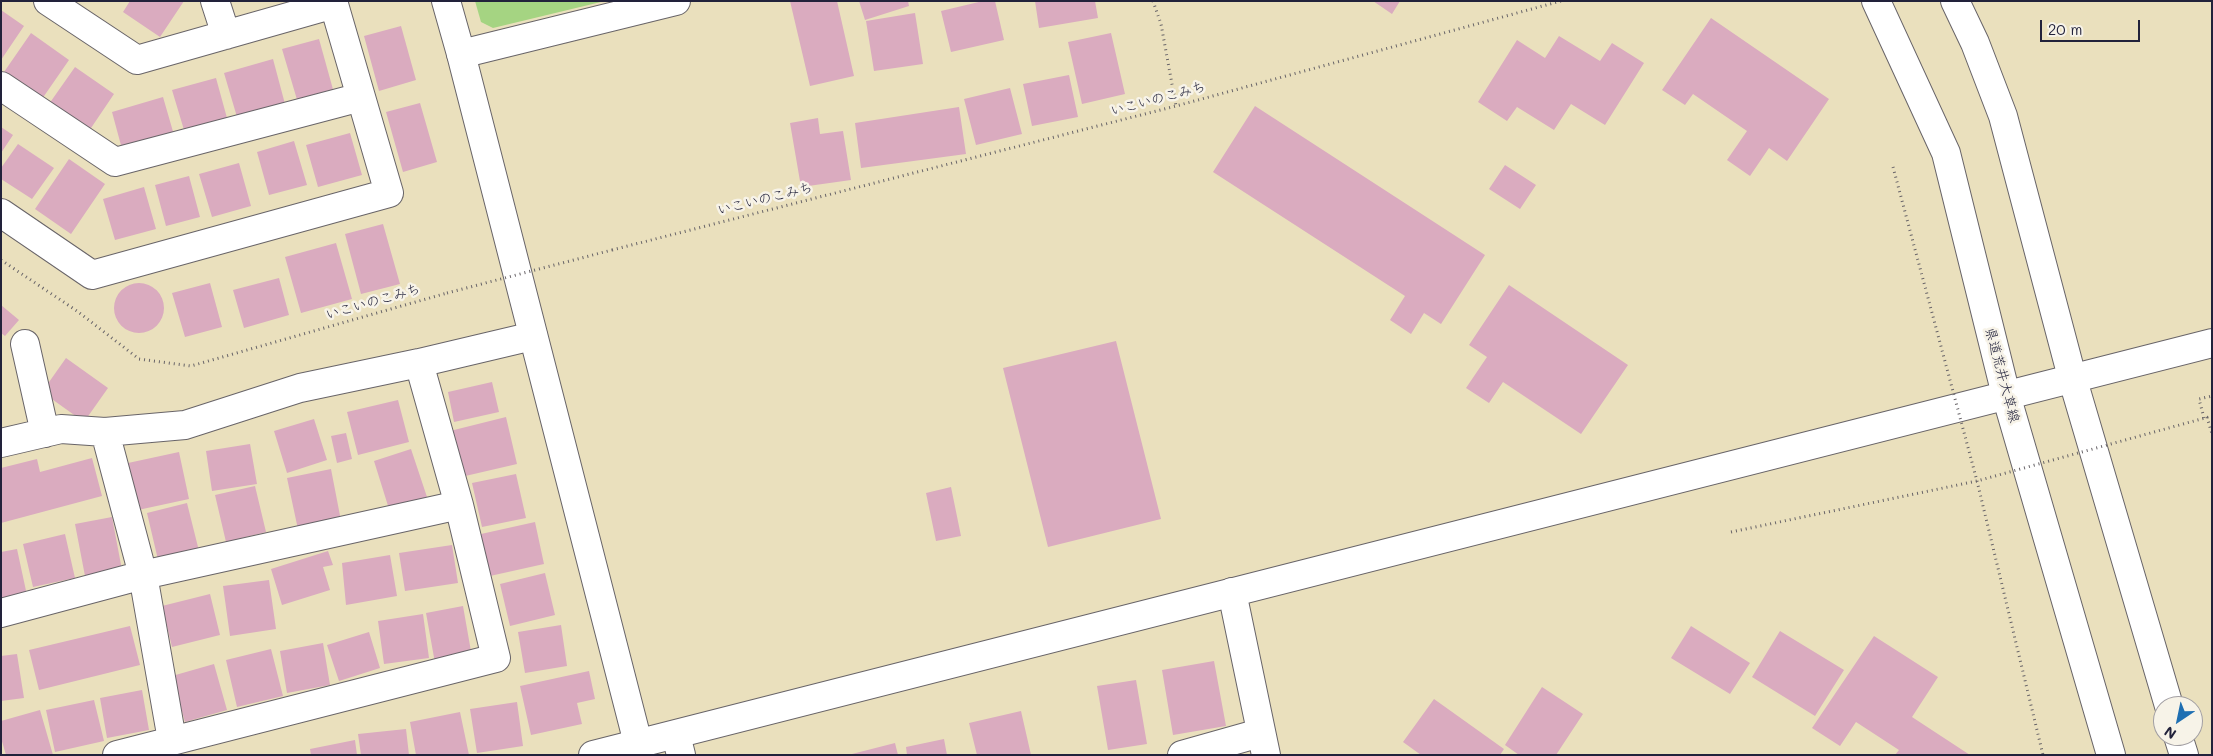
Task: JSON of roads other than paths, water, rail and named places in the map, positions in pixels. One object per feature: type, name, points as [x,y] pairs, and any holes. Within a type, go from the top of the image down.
[{"type":"street","points":[[1,214],[92,275],[389,193],[334,3],[137,60],[48,1]]},
{"type":"street","points":[[215,1],[226,35]]},
{"type":"street","points":[[446,1],[462,54],[638,743]]},
{"type":"street","points":[[462,54],[676,1]]},
{"type":"street","name":"県道荒井大草線","points":[[1876,1],[1946,153],[2006,395],[2111,755]]},
{"type":"street","points":[[1955,1],[1975,43],[2003,116],[2072,377],[2166,696]]},
{"type":"street","points":[[1,86],[115,162],[361,97]]},
{"type":"street","points":[[1,443],[61,429],[105,432],[185,426],[300,388],[419,363],[533,336]]},
{"type":"street","points":[[593,755],[638,743],[679,745],[1232,592],[2212,342]]},
{"type":"street","points":[[25,344],[45,433]]},
{"type":"street","points":[[117,755],[496,658],[459,505],[419,363]]},
{"type":"street","points":[[105,432],[143,575],[172,740]]},
{"type":"street","points":[[1,613],[143,575],[459,505]]},
{"type":"street","points":[[1182,755],[1263,744],[1232,592]]}]
